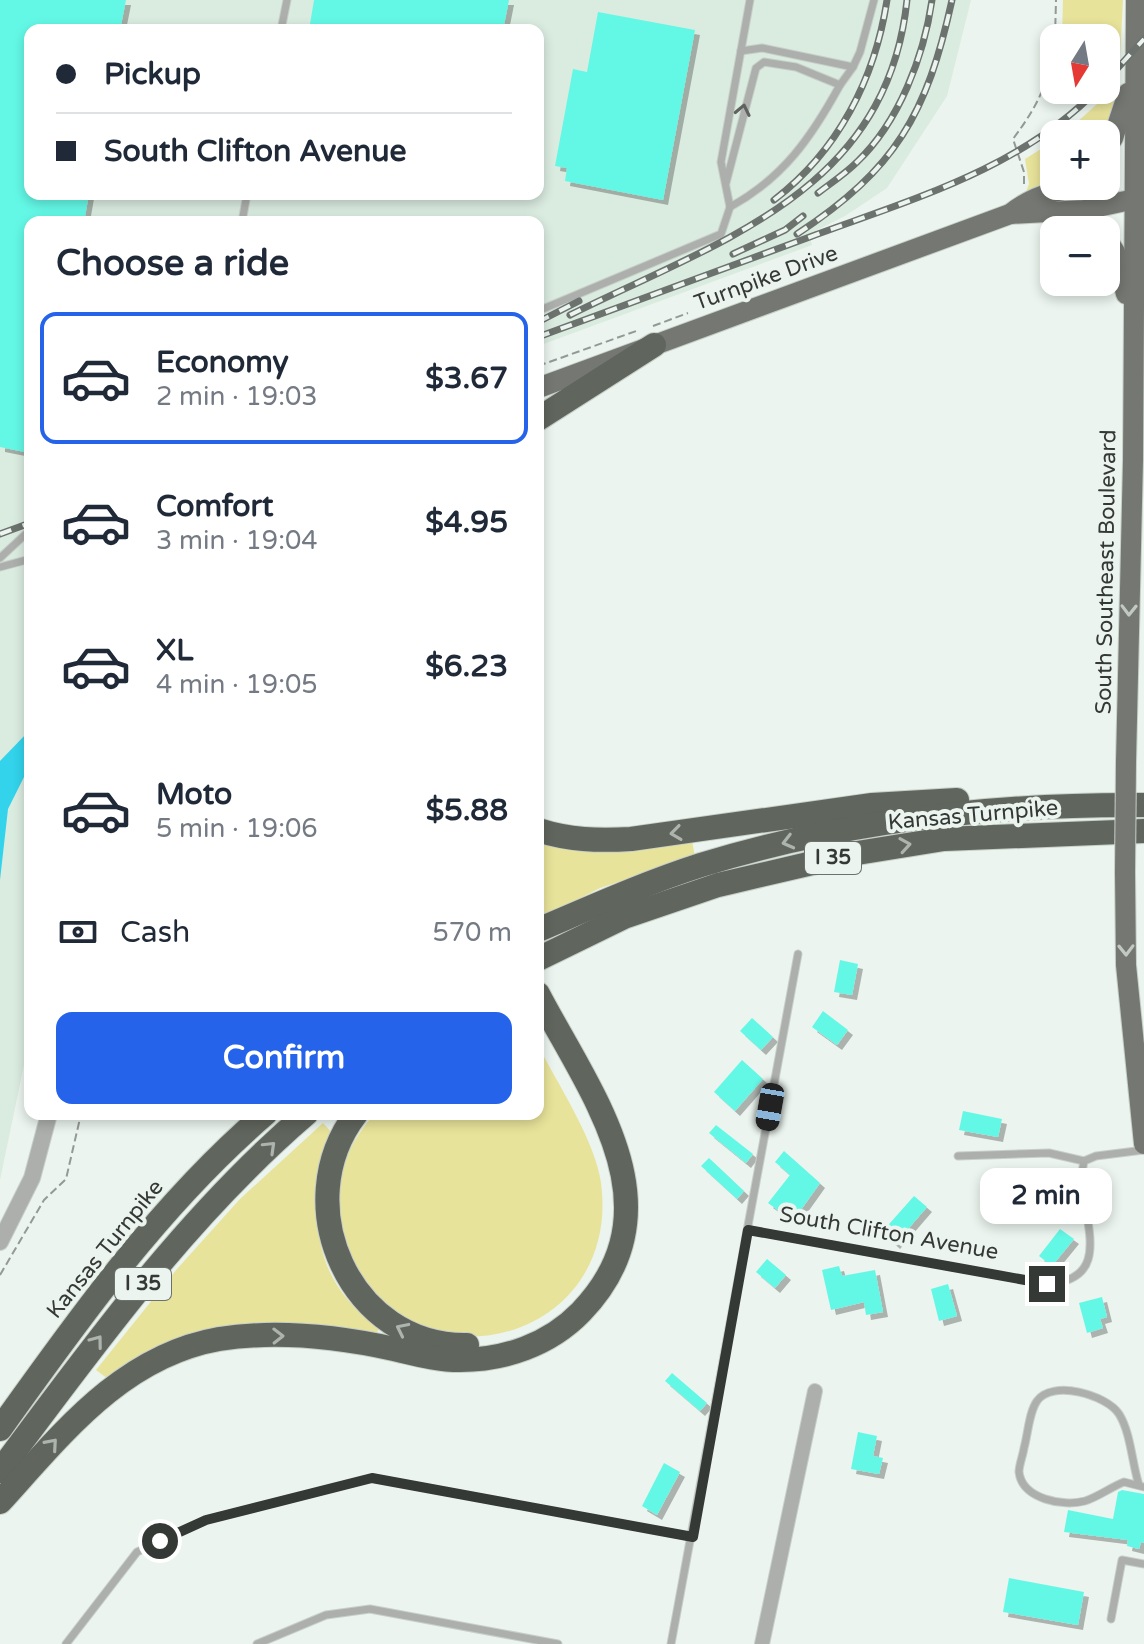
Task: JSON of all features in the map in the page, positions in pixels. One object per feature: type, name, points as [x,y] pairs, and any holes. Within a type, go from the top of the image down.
[{"type":"highway","points":[[544,414],[649,334]]},
{"type":"highway","points":[[544,832],[595,841],[926,801],[1019,799],[1087,805]]},
{"type":"highway","name":"Kansas Turnpike","points":[[544,927],[617,895],[701,865],[797,839],[887,822],[1087,805],[1144,805]]},
{"type":"highway","name":"Kansas Turnpike","points":[[544,956],[624,917],[718,885],[851,854],[944,839],[1144,831]]},
{"type":"highway","points":[[544,971],[598,944],[692,907],[851,854]]},
{"type":"highway","points":[[0,1502],[68,1425],[96,1401],[150,1362],[185,1348],[218,1339],[286,1336],[324,1338],[435,1359],[484,1359],[543,1341],[577,1316],[607,1281],[619,1255],[627,1195],[624,1168],[613,1135],[544,1012]]},
{"type":"highway","points":[[353,1120],[337,1147],[328,1182],[327,1214],[331,1242],[342,1270],[372,1310],[394,1326],[452,1345],[512,1340],[540,1328],[564,1313],[591,1281],[609,1242],[613,1212],[613,1184],[606,1158],[544,1014]]},
{"type":"highway","points":[[144,1239],[178,1189],[242,1120]]},
{"type":"highway","name":"Kansas Turnpike","points":[[0,1429],[60,1345],[144,1239],[200,1175],[259,1120]]},
{"type":"highway","name":"I 35","points":[[0,1471],[119,1312],[170,1251],[224,1191],[300,1120]]},
{"type":"main road","name":"South Southeast Boulevard","points":[[1136,0],[1138,193],[1133,309],[1125,872],[1126,965],[1144,1147]]},
{"type":"main road","points":[[1119,120],[1135,70]]},
{"type":"main road","name":"Turnpike Drive","points":[[544,385],[649,334],[1010,214],[1044,215],[1138,193]]},
{"type":"main road","name":"Turnpike Drive","points":[[1010,214],[1027,200],[1040,195]]},
{"type":"main road","points":[[1044,215],[1048,216]]},
{"type":"main road","points":[[1120,268],[1133,309]]},
{"type":"street","points":[[0,1242],[32,1178],[47,1120]]},
{"type":"street","points":[[762,1644],[815,1391]]},
{"type":"lane","points":[[282,24],[287,0]]},
{"type":"lane","points":[[544,309],[715,239],[725,226],[730,207],[721,162],[750,0]]},
{"type":"lane","points":[[730,207],[755,193],[790,164],[815,130],[853,67],[874,0]]},
{"type":"lane","points":[[741,51],[762,48],[853,67]]},
{"type":"lane","points":[[725,185],[756,68],[764,62],[796,67],[840,85]]},
{"type":"lane","points":[[0,558],[24,536]]},
{"type":"lane","points":[[0,567],[24,561]]},
{"type":"lane","points":[[671,1644],[798,954]]},
{"type":"lane","points":[[958,1156],[1049,1153],[1084,1161],[1144,1147]]},
{"type":"lane","name":"South Clifton Avenue","points":[[748,1230],[1047,1284],[1068,1283],[1081,1274],[1088,1263],[1091,1243],[1080,1175],[1084,1161]]},
{"type":"lane","points":[[1060,1390],[1109,1403],[1119,1414],[1142,1486],[1124,1482],[1086,1501],[1045,1499],[1031,1493],[1023,1483],[1019,1470],[1036,1402],[1045,1393],[1060,1390]]},
{"type":"lane","points":[[66,1644],[137,1552],[206,1520],[372,1478],[693,1537]]},
{"type":"lane","points":[[1111,1619],[1122,1560],[1144,1564]]},
{"type":"lane","points":[[257,1644],[326,1615],[370,1609],[558,1644]]},
{"type":"path","points":[[1055,24],[1056,0]]},
{"type":"path","points":[[1023,189],[1024,172],[1013,139],[1033,114],[1040,98]]},
{"type":"path","points":[[544,364],[649,334],[696,311]]},
{"type":"path","points":[[0,1275],[44,1200],[66,1179],[80,1120]]},
{"type":"shaded area","points":[[0,0],[971,0],[947,96],[887,188],[845,216],[809,234],[812,245],[544,344],[544,216],[24,216],[24,1065],[0,1180]]},
{"type":"shaded area","points":[[1063,0],[1123,0],[1120,57],[1120,24],[1062,24]]},
{"type":"shaded area","points":[[1097,104],[1113,104],[1109,120],[1079,120]]},
{"type":"shaded area","points":[[1040,150],[1040,187],[1025,194],[1029,184],[1025,159]]},
{"type":"shaded area","points":[[692,841],[695,857],[600,888],[544,917],[544,843],[595,850]]},
{"type":"shaded area","points":[[544,1056],[584,1131],[601,1183],[602,1222],[593,1257],[576,1287],[552,1310],[523,1326],[490,1335],[454,1336],[416,1328],[403,1320],[360,1282],[342,1234],[338,1197],[340,1180],[351,1147],[369,1120],[544,1120]]},
{"type":"shaded area","points":[[323,1123],[333,1134],[320,1190],[320,1241],[338,1287],[356,1309],[379,1329],[374,1338],[276,1328],[108,1379],[96,1370],[177,1269],[240,1199]]},
{"type":"water","points":[[24,736],[24,777],[8,809],[0,880],[0,761]]},
{"type":"building","points":[[0,0],[126,0],[121,24],[24,24],[24,200],[88,200],[85,216],[24,216],[24,452],[0,447]]},
{"type":"building","points":[[314,0],[509,0],[504,24],[310,24]]},
{"type":"building","points":[[598,12],[695,30],[663,200],[565,181],[567,168],[555,166],[573,69],[587,72]]},
{"type":"building","points":[[840,960],[858,964],[852,995],[834,992]]},
{"type":"building","points":[[823,1011],[848,1030],[837,1045],[812,1027]]},
{"type":"building","points":[[752,1018],[773,1037],[761,1050],[740,1031]]},
{"type":"building","points":[[742,1060],[763,1079],[735,1111],[714,1092]]},
{"type":"building","points":[[963,1111],[1002,1119],[998,1137],[959,1130]]},
{"type":"building","points":[[716,1125],[753,1154],[746,1163],[709,1133]]},
{"type":"building","points":[[784,1151],[820,1183],[793,1221],[768,1203],[790,1175],[775,1162]]},
{"type":"building","points":[[709,1158],[744,1191],[737,1199],[701,1166]]},
{"type":"building","points":[[914,1196],[927,1207],[895,1244],[882,1232]]},
{"type":"building","points":[[1060,1229],[1074,1239],[1052,1266],[1039,1256]]},
{"type":"building","points":[[767,1259],[786,1275],[775,1288],[756,1272]]},
{"type":"building","points":[[839,1266],[842,1276],[875,1270],[883,1312],[866,1315],[864,1302],[831,1310],[822,1270]]},
{"type":"building","points":[[948,1284],[957,1316],[939,1321],[931,1289]]},
{"type":"building","points":[[1102,1297],[1107,1317],[1100,1319],[1103,1328],[1087,1333],[1079,1303]]},
{"type":"building","points":[[672,1373],[707,1403],[700,1411],[665,1381]]},
{"type":"building","points":[[858,1432],[877,1436],[873,1456],[883,1458],[879,1474],[851,1469]]},
{"type":"building","points":[[664,1463],[680,1472],[657,1515],[642,1506]]},
{"type":"building","points":[[1118,1492],[1144,1494],[1144,1543],[1141,1542],[1139,1549],[1127,1546],[1128,1540],[1064,1532],[1068,1510],[1113,1519]]},
{"type":"building","points":[[1009,1578],[1084,1592],[1078,1625],[1003,1612]]},
{"type":"railway","points":[[774,200],[817,159],[850,111],[873,58],[887,0]]},
{"type":"railway","points":[[570,315],[736,234],[786,202],[831,165],[867,120],[893,66],[907,0]]},
{"type":"railway","points":[[818,193],[872,146],[897,108],[916,65],[932,0]]},
{"type":"railway","points":[[797,234],[859,186],[902,135],[931,76],[952,0]]},
{"type":"railway","points":[[1120,66],[1144,39]]},
{"type":"railway","points":[[544,335],[961,180],[1033,142],[1082,104]]},
{"type":"railway","points":[[733,254],[785,230],[803,216]]},
{"type":"railway","points":[[544,319],[579,301]]},
{"type":"railway","points":[[0,534],[24,525]]},
{"type":"route","points":[[160,1541],[206,1520],[372,1478],[693,1537],[748,1230],[1047,1284]]}]
